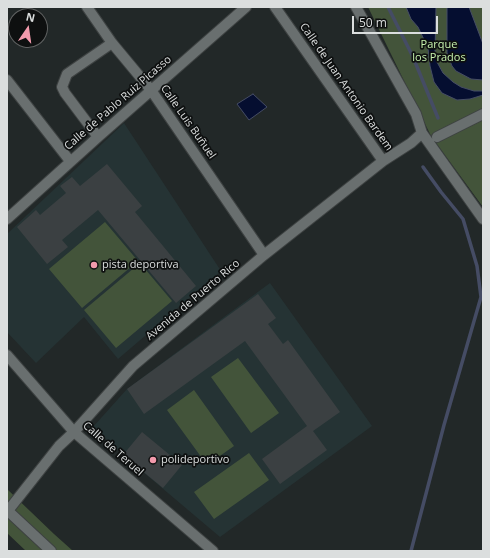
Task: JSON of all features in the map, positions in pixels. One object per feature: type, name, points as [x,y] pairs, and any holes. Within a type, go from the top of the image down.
[{"type":"street","name":"Calle Luis Buñuel","points":[[87,7],[112,43],[151,90],[264,255]]},
{"type":"street","name":"Calle de Pablo Ruiz Picasso","points":[[7,219],[70,161],[246,7]]},
{"type":"street","name":"Calle de Juan Antonio Bardem","points":[[275,7],[383,161]]},
{"type":"street","points":[[356,7],[416,114],[422,134],[483,220]]},
{"type":"street","points":[[98,137],[62,87],[67,74],[112,43]]},
{"type":"street","points":[[7,80],[70,161]]},
{"type":"street","points":[[437,136],[483,114]]},
{"type":"street","name":"Avenida de Puerto Rico","points":[[7,511],[59,446],[74,432],[133,366],[264,255],[383,161],[422,134]]},
{"type":"street","name":"Calle de Teruel","points":[[7,355],[74,432],[213,551]]},
{"type":"street","points":[[7,511],[51,551]]},
{"type":"shaded area","points":[[124,123],[221,271],[118,359],[84,317],[36,363],[7,332],[7,234]]},
{"type":"shaded area","points":[[270,283],[372,426],[220,537],[123,455],[93,427],[127,389]]},
{"type":"green space","name":"Parque los Prados","points":[[368,7],[483,7],[483,207],[431,136]]},
{"type":"green space","name":"pista deportiva","points":[[105,222],[138,261],[82,308],[49,269]]},
{"type":"green space","name":"pista deportiva","points":[[140,263],[172,301],[116,348],[84,310]]},
{"type":"green space","points":[[238,358],[279,413],[251,433],[211,377]]},
{"type":"green space","points":[[194,390],[234,446],[207,465],[167,410]]},
{"type":"green space","points":[[249,453],[269,480],[214,519],[194,492]]},
{"type":"green space","points":[[7,489],[73,551],[26,551],[7,533]]},
{"type":"water","points":[[406,7],[436,7],[435,51],[437,62],[443,73],[453,82],[461,87],[474,91],[483,91],[483,95],[470,99],[457,100],[442,93],[434,82],[428,48],[418,27],[411,19]]},
{"type":"water","points":[[447,7],[469,7],[483,44],[483,80],[471,79],[456,71],[452,66],[447,53]]},
{"type":"water","points":[[253,94],[267,107],[249,120],[237,104]]},
{"type":"building","points":[[107,164],[142,206],[135,212],[196,286],[176,303],[98,210],[62,240],[68,247],[47,264],[17,227],[36,210],[40,215],[66,193],[60,186],[72,177],[80,186]]},
{"type":"building","points":[[258,294],[276,318],[268,324],[283,344],[288,340],[340,412],[313,431],[327,450],[280,484],[262,459],[307,426],[245,341],[144,414],[127,389]]},
{"type":"building","name":"polideportivo","points":[[142,432],[182,465],[163,488],[123,455]]},
{"type":"waterway","points":[[388,7],[413,57],[438,118]]},
{"type":"waterway","points":[[411,551],[444,425],[481,297],[477,266],[463,219],[423,167]]},
{"type":"place","name":"pista deportiva","points":[[94,265]]},
{"type":"place","name":"polideportivo","points":[[153,460]]}]
